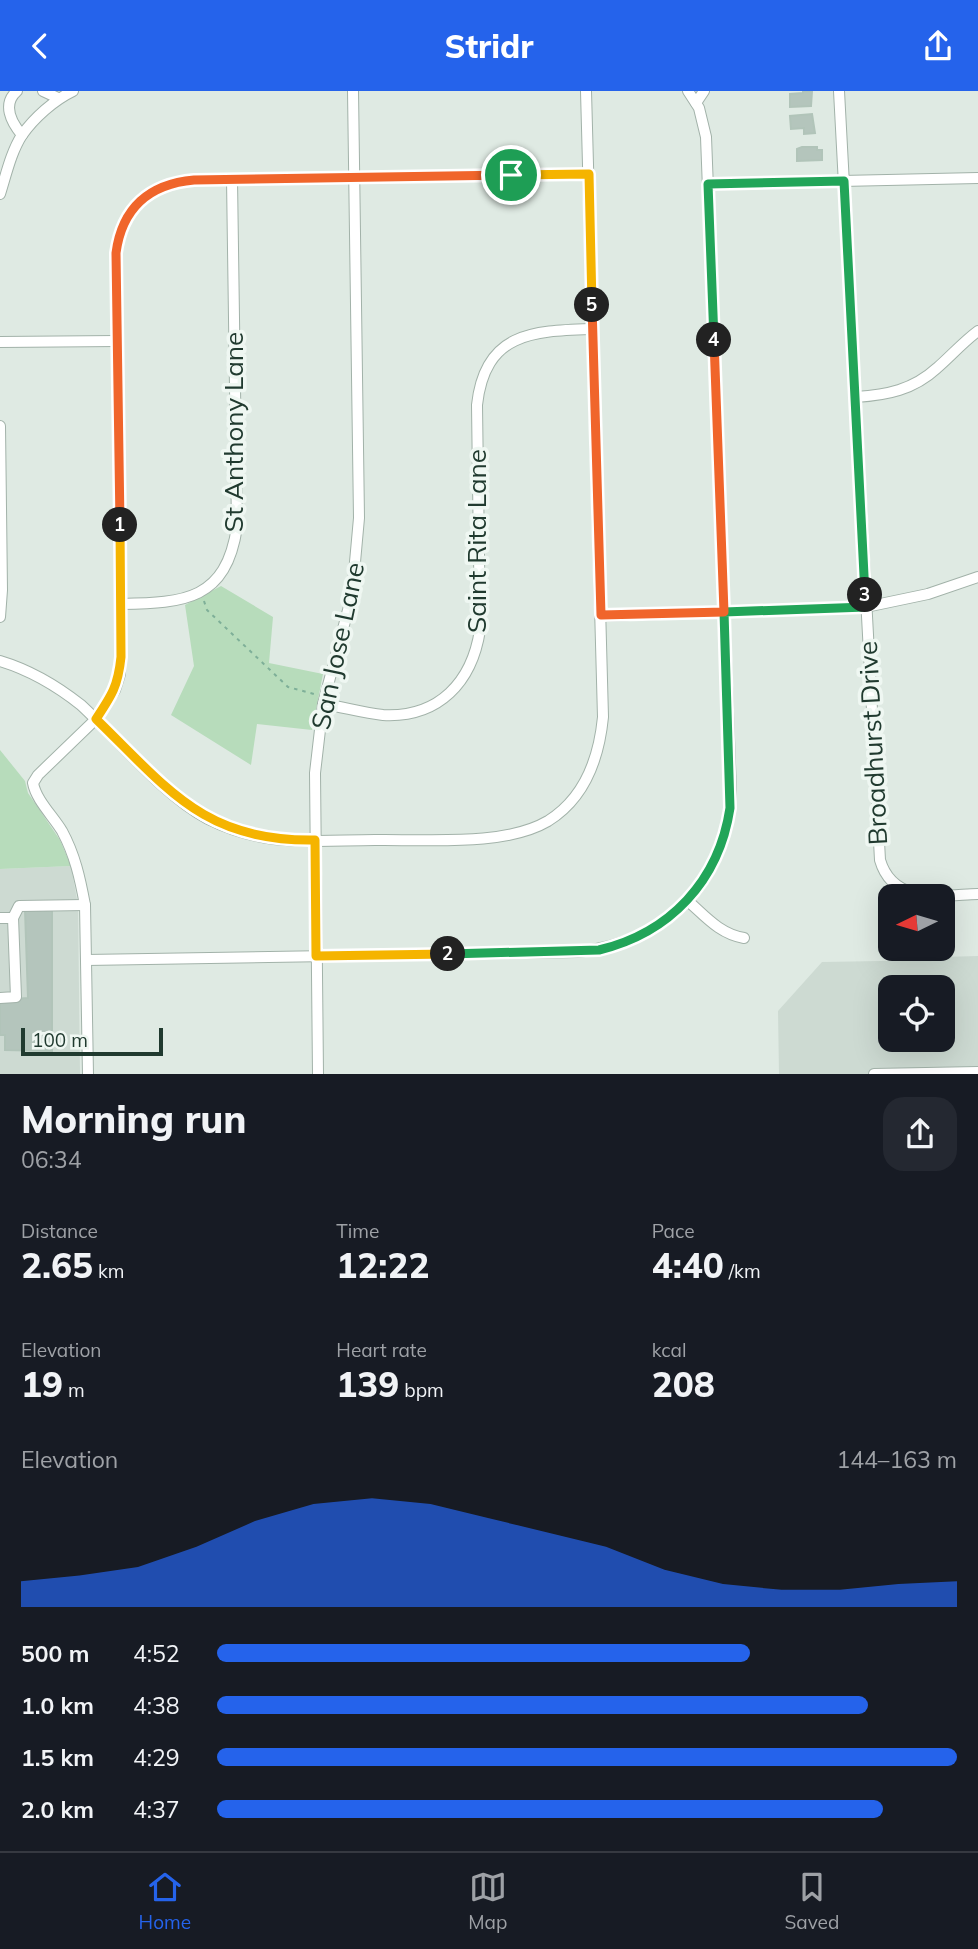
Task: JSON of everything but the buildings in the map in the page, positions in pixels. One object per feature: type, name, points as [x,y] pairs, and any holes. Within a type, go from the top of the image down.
[{"type":"street","points":[[17,91],[10,97],[8,106],[22,135]]},
{"type":"street","points":[[43,91],[58,98]]},
{"type":"street","points":[[0,194],[22,135],[58,98],[73,91]]},
{"type":"street","name":"San Jose Lane","points":[[318,1074],[315,773],[324,700],[352,595],[359,518],[354,91]]},
{"type":"street","points":[[0,661],[28,671],[54,685],[96,719],[169,790],[208,819],[248,834],[274,839],[315,840],[491,838],[531,829],[565,808],[594,766],[603,717],[586,91]]},
{"type":"street","points":[[86,960],[577,953],[619,945],[651,931],[688,901],[715,860],[728,826],[730,808],[705,129],[696,103],[688,91]]},
{"type":"street","points":[[696,103],[704,91]]},
{"type":"street","name":"Broadhurst Drive","points":[[839,91],[879,848],[883,869],[892,883],[912,894],[978,894]]},
{"type":"street","points":[[88,1074],[85,905],[76,862],[62,831],[33,783],[96,719],[115,690],[120,674],[116,253],[121,229],[133,208],[160,187],[176,181],[589,174]]},
{"type":"street","points":[[708,184],[978,178]]},
{"type":"street","name":"St Anthony Lane","points":[[121,604],[163,603],[184,599],[200,592],[216,581],[234,547],[237,527],[232,179]]},
{"type":"street","name":"Saint Rita Lane","points":[[324,700],[382,715],[408,713],[429,708],[439,702],[466,676],[480,630],[477,405],[481,380],[495,357],[526,334],[549,330],[592,329]]},
{"type":"street","points":[[856,397],[889,394],[907,389],[936,369],[978,331]]},
{"type":"street","points":[[0,342],[117,341]]},
{"type":"street","points":[[0,426],[0,617]]},
{"type":"street","points":[[601,615],[866,607],[928,594],[978,577]]},
{"type":"street","points":[[688,901],[730,936],[744,938]]},
{"type":"street","points":[[0,998],[16,997],[13,918],[19,906],[85,905]]},
{"type":"street","points":[[0,918],[13,918]]},
{"type":"street","points":[[874,1074],[978,1072]]},
{"type":"path","points":[[200,592],[207,610],[288,687],[324,700]]},
{"type":"shaded area","points":[[71,866],[78,905],[80,1074],[0,1074],[0,869]]},
{"type":"shaded area","points":[[978,956],[978,1074],[779,1074],[778,1011],[822,962],[956,961],[956,957]]},
{"type":"green space","points":[[221,586],[273,617],[269,663],[323,674],[312,730],[257,724],[251,765],[171,715],[194,666],[185,605]]},
{"type":"green space","points":[[0,750],[25,781],[28,793],[60,840],[71,866],[0,869]]},
{"type":"route","points":[[511,175],[176,181],[160,187],[133,208],[121,229],[118,241],[121,657],[115,690],[96,719],[169,790],[208,819],[248,834],[274,839],[315,840],[316,956],[577,953],[619,945],[651,931],[683,907],[700,886],[715,860],[728,826],[731,790],[724,612],[866,607],[844,181],[708,184],[724,612],[601,615],[589,174],[511,175]]}]
